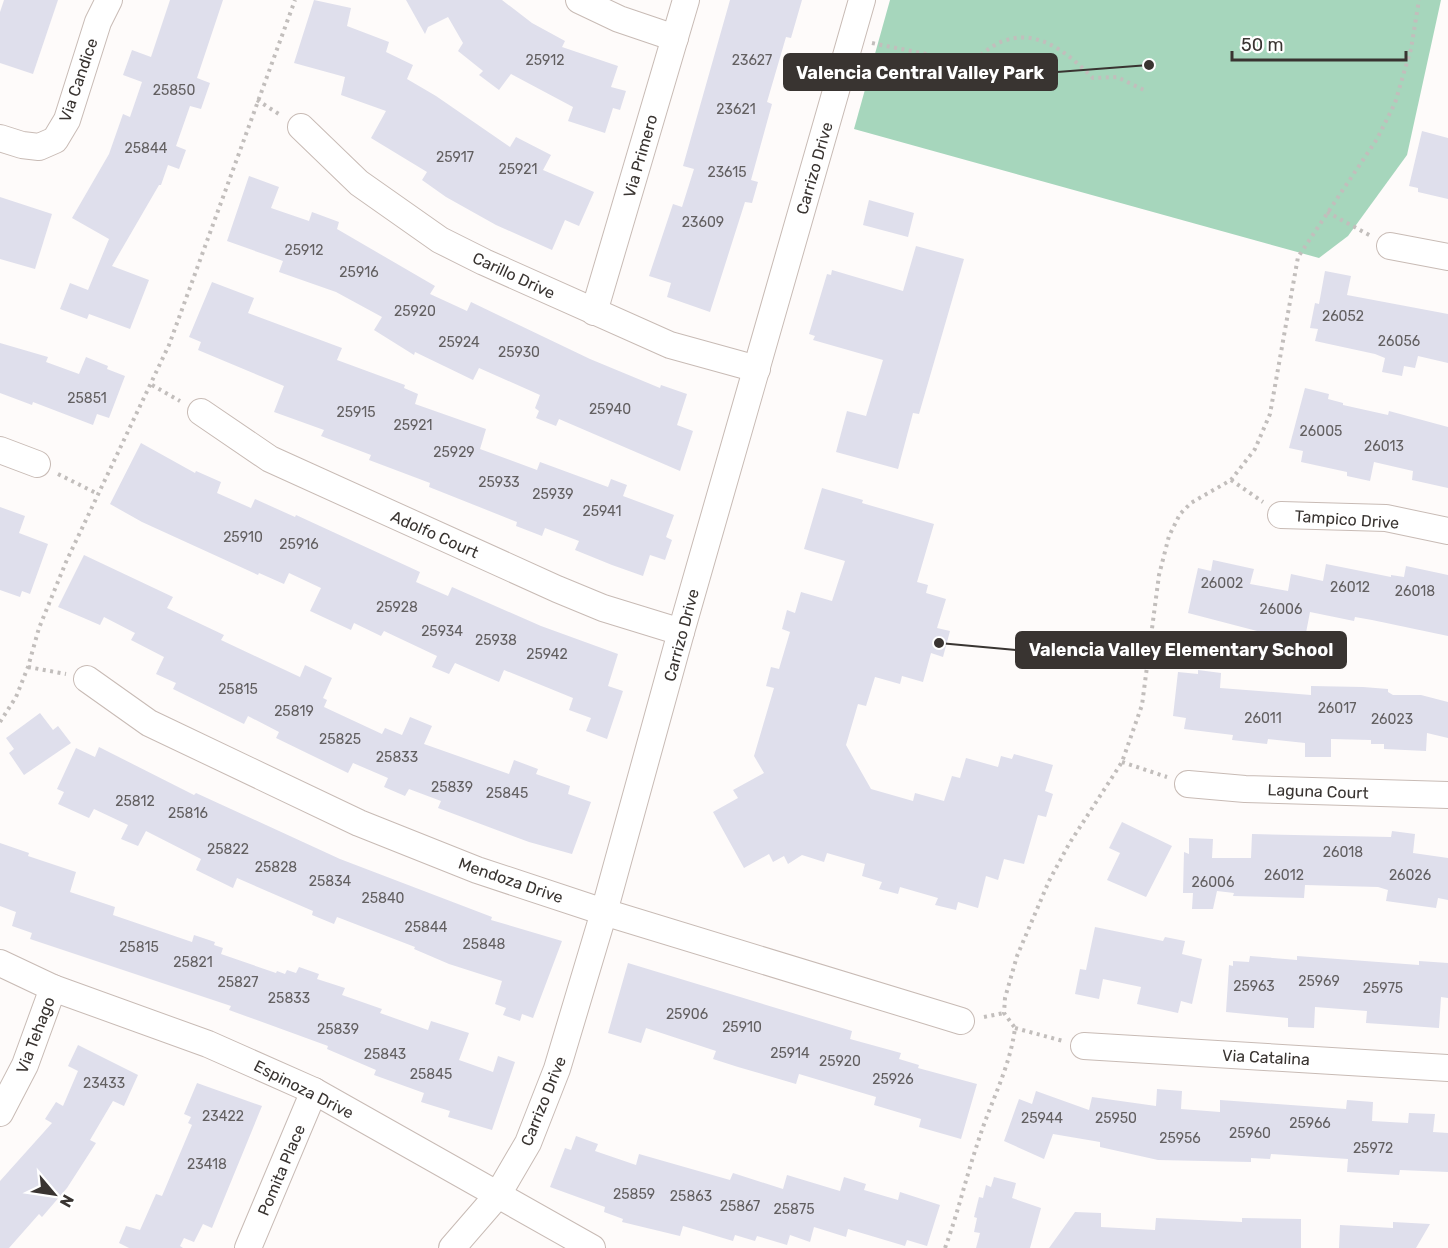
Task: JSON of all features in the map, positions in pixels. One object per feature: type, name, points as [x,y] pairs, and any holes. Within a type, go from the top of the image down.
[{"type":"street","name":"Via Candice","points":[[0,138],[22,146],[39,147],[55,140],[67,120],[98,22],[109,0]]},
{"type":"street","points":[[579,0],[619,19],[675,38]]},
{"type":"street","name":"Via Primero","points":[[594,312],[686,0]]},
{"type":"street","name":"Carrizo Drive","points":[[452,1248],[497,1196],[528,1143],[544,1107],[604,912],[681,632],[862,0]]},
{"type":"street","name":"Carillo Drive","points":[[301,128],[359,183],[440,240],[670,345],[757,369]]},
{"type":"street","points":[[1390,246],[1448,256]]},
{"type":"street","name":"Adolfo Court","points":[[201,412],[270,459],[556,589],[603,608],[681,632]]},
{"type":"street","points":[[0,450],[37,464]]},
{"type":"street","name":"Tampico Drive","points":[[1281,515],[1386,518],[1448,531]]},
{"type":"street","name":"Mendoza Drive","points":[[87,679],[148,723],[360,823],[477,870],[604,912],[961,1021]]},
{"type":"street","name":"Laguna Court","points":[[1188,784],[1245,789],[1448,795]]},
{"type":"street","name":"Espinoza Drive","points":[[0,963],[52,988],[208,1044],[314,1091],[592,1248]]},
{"type":"street","name":"Via Tehago","points":[[0,1113],[25,1065],[52,988]]},
{"type":"street","name":"Via Catalina","points":[[1084,1046],[1448,1068]]},
{"type":"street","name":"Pomita Place","points":[[248,1248],[314,1091]]},
{"type":"path","points":[[0,722],[16,698],[39,628],[66,562],[152,386],[169,345],[257,100],[281,44],[295,0]]},
{"type":"path","points":[[1084,1046],[1015,1028],[1004,1013],[1005,998],[1017,956],[1064,853],[1122,762],[1142,705],[1159,576],[1168,536],[1180,514],[1191,503],[1231,480],[1255,449],[1270,414],[1298,257],[1377,139],[1395,102],[1411,49],[1419,0]]},
{"type":"path","points":[[851,39],[954,62],[968,62],[995,45],[1014,38],[1032,37],[1044,40],[1074,59],[1092,78],[1117,77],[1146,92]]},
{"type":"path","points":[[1327,212],[1390,246]]},
{"type":"path","points":[[152,386],[201,412]]},
{"type":"path","points":[[37,464],[98,494]]},
{"type":"path","points":[[1231,480],[1281,515]]},
{"type":"path","points":[[28,667],[87,679]]},
{"type":"path","points":[[1122,762],[1188,784]]},
{"type":"path","points":[[945,1248],[963,1200],[978,1142],[1012,1052],[1015,1028]]},
{"type":"green space","points":[[890,0],[1441,0],[1407,155],[1348,236],[1319,258],[854,129]]},
{"type":"building","points":[[4,0],[58,0],[33,74],[0,63],[0,12]]},
{"type":"building","points":[[170,0],[223,0],[197,78],[210,83],[201,109],[190,106],[176,146],[186,150],[179,169],[168,165],[161,185],[112,266],[149,280],[130,329],[89,314],[87,319],[60,309],[70,283],[88,290],[109,239],[72,218],[109,154],[123,114],[130,117],[142,82],[123,75],[132,50],[151,57]]},
{"type":"building","points":[[314,0],[351,8],[347,26],[389,42],[386,52],[413,65],[407,79],[510,147],[516,137],[551,155],[543,170],[594,192],[579,226],[565,220],[552,250],[496,225],[446,197],[422,180],[427,172],[371,138],[386,111],[341,95],[345,77],[294,63]]},
{"type":"building","points":[[406,0],[502,0],[532,23],[565,41],[562,47],[618,66],[611,87],[626,91],[620,110],[613,108],[605,133],[568,121],[573,107],[511,74],[499,90],[479,75],[483,71],[458,51],[463,43],[448,17],[428,27],[425,34]]},
{"type":"building","points":[[730,0],[802,0],[791,38],[786,37],[767,102],[772,104],[751,180],[758,182],[752,203],[745,202],[710,312],[667,297],[671,283],[649,276],[673,204],[682,207],[694,169],[683,166]]},
{"type":"building","points":[[1422,131],[1448,138],[1448,199],[1418,192],[1418,188],[1409,186]]},
{"type":"building","points":[[249,176],[279,187],[271,208],[309,221],[312,212],[339,222],[337,229],[435,286],[430,294],[467,311],[471,302],[590,359],[660,388],[661,385],[687,394],[677,425],[693,431],[680,471],[559,419],[556,426],[536,418],[539,411],[535,408],[540,395],[479,368],[473,380],[415,352],[414,355],[374,330],[382,317],[336,292],[279,272],[283,261],[227,241]]},
{"type":"building","points":[[0,197],[52,214],[35,269],[0,259]]},
{"type":"building","points":[[869,200],[914,213],[908,237],[863,225]]},
{"type":"building","points":[[916,246],[964,259],[919,414],[913,413],[898,469],[836,452],[847,411],[866,416],[883,360],[813,340],[815,336],[809,334],[827,274],[831,275],[832,270],[903,291]]},
{"type":"building","points":[[1325,271],[1351,276],[1347,295],[1448,314],[1448,363],[1418,356],[1415,368],[1404,366],[1402,376],[1382,372],[1385,358],[1315,341],[1318,329],[1310,328],[1315,303],[1319,304]]},
{"type":"building","points":[[212,282],[254,298],[248,313],[342,348],[337,360],[405,385],[404,388],[418,394],[415,404],[486,429],[480,449],[537,470],[540,462],[608,487],[611,479],[627,485],[623,496],[674,515],[666,537],[672,540],[665,560],[650,555],[643,576],[612,565],[575,550],[579,541],[545,528],[542,536],[516,526],[517,522],[429,487],[430,483],[369,460],[371,455],[321,436],[324,430],[274,412],[284,386],[198,350],[201,342],[189,337]]},
{"type":"building","points":[[0,343],[48,357],[46,362],[79,374],[86,357],[125,376],[109,418],[97,414],[93,425],[33,402],[32,405],[0,393]]},
{"type":"building","points":[[1305,388],[1329,394],[1328,399],[1343,403],[1343,405],[1388,415],[1389,411],[1448,427],[1448,488],[1412,480],[1413,471],[1374,462],[1370,481],[1347,476],[1347,472],[1301,462],[1303,451],[1289,448]]},
{"type":"building","points":[[141,443],[195,473],[196,471],[221,482],[217,493],[251,508],[255,499],[295,517],[296,515],[420,572],[416,582],[448,596],[452,587],[541,626],[618,654],[608,686],[623,691],[607,739],[586,731],[591,718],[569,710],[573,698],[504,670],[499,682],[455,663],[449,674],[432,667],[437,656],[384,631],[381,636],[354,623],[351,630],[310,611],[321,588],[289,573],[284,584],[259,573],[258,575],[142,522],[110,504]]},
{"type":"building","points":[[822,488],[863,500],[862,503],[934,524],[917,582],[928,585],[926,593],[946,599],[937,628],[950,631],[943,657],[931,653],[923,682],[902,676],[900,684],[875,677],[866,706],[858,704],[846,745],[871,789],[913,801],[915,793],[944,801],[952,776],[960,778],[966,758],[998,767],[1001,756],[1012,759],[1014,754],[1053,765],[1045,791],[1053,794],[1046,817],[1038,815],[1024,864],[1004,859],[998,880],[986,876],[978,908],[958,902],[956,910],[935,905],[938,898],[900,887],[898,894],[879,889],[882,882],[862,876],[865,864],[827,853],[824,862],[802,855],[788,864],[784,856],[773,862],[769,854],[744,868],[713,812],[738,798],[733,790],[764,773],[754,756],[774,688],[766,686],[771,667],[779,669],[790,632],[782,629],[787,610],[795,613],[801,592],[832,601],[845,561],[804,549]]},
{"type":"building","points":[[0,507],[25,516],[19,533],[48,544],[30,594],[22,591],[20,597],[0,590]]},
{"type":"building","points":[[84,555],[173,597],[167,608],[224,635],[221,640],[300,677],[305,665],[332,678],[323,698],[327,700],[324,707],[382,734],[385,728],[402,735],[410,717],[432,726],[424,744],[509,774],[514,760],[538,769],[536,774],[570,786],[568,794],[591,802],[572,854],[529,842],[438,808],[441,801],[409,789],[405,796],[384,787],[388,778],[353,763],[348,773],[276,738],[279,732],[248,716],[244,724],[173,689],[176,683],[156,674],[164,657],[131,640],[135,633],[104,617],[100,625],[58,607]]},
{"type":"building","points":[[1213,560],[1254,569],[1250,584],[1288,591],[1291,574],[1323,581],[1326,564],[1391,577],[1391,575],[1404,577],[1406,566],[1448,575],[1448,636],[1355,617],[1354,621],[1310,612],[1305,638],[1293,635],[1292,643],[1256,635],[1257,631],[1188,613],[1198,568],[1211,571]]},
{"type":"building","points":[[1198,670],[1221,673],[1220,688],[1311,695],[1311,686],[1363,687],[1388,689],[1388,692],[1393,695],[1421,695],[1448,702],[1448,738],[1427,733],[1426,751],[1384,749],[1384,744],[1371,744],[1371,740],[1331,739],[1331,757],[1305,757],[1305,743],[1268,739],[1267,744],[1232,740],[1233,735],[1184,729],[1186,718],[1173,716],[1178,672],[1198,674]]},
{"type":"building","points":[[40,713],[53,730],[58,726],[71,743],[24,775],[9,753],[14,749],[6,738]]},
{"type":"building","points":[[99,747],[194,795],[196,793],[340,859],[492,917],[491,920],[562,941],[533,1018],[522,1014],[520,1021],[503,1015],[506,1008],[495,1004],[502,981],[449,964],[414,949],[415,947],[337,917],[334,924],[312,915],[313,911],[237,878],[233,888],[196,870],[201,859],[146,831],[138,846],[121,839],[128,825],[94,809],[89,818],[58,804],[64,792],[57,789],[76,748],[95,757]]},
{"type":"building","points":[[1122,822],[1172,846],[1146,897],[1107,880],[1120,853],[1109,848]]},
{"type":"building","points":[[1392,831],[1415,834],[1413,853],[1448,858],[1448,900],[1438,898],[1436,908],[1386,901],[1388,890],[1378,887],[1305,885],[1304,898],[1233,896],[1234,893],[1217,891],[1213,909],[1192,909],[1193,893],[1183,893],[1184,852],[1189,854],[1189,838],[1213,839],[1212,858],[1251,858],[1252,834],[1391,837]]},
{"type":"building","points":[[0,843],[29,853],[28,856],[76,872],[70,892],[115,907],[113,915],[192,942],[194,935],[215,942],[214,945],[223,948],[221,954],[276,973],[277,971],[285,974],[287,970],[296,973],[299,967],[319,974],[317,979],[345,988],[342,995],[382,1009],[380,1013],[428,1030],[431,1021],[469,1033],[459,1060],[493,1072],[498,1056],[515,1062],[492,1130],[448,1117],[450,1111],[421,1102],[424,1093],[374,1075],[376,1070],[327,1049],[328,1046],[229,1010],[231,1006],[30,939],[32,933],[12,926],[16,912],[0,906]]},
{"type":"building","points":[[1095,927],[1163,941],[1165,937],[1185,941],[1182,954],[1202,959],[1192,1004],[1181,1001],[1178,1013],[1137,1004],[1141,987],[1103,979],[1099,999],[1075,994],[1080,969],[1086,970]]},
{"type":"building","points":[[1250,956],[1297,960],[1297,956],[1419,965],[1419,961],[1448,963],[1448,998],[1441,997],[1439,1028],[1366,1023],[1367,1011],[1315,1007],[1314,1028],[1288,1027],[1288,1018],[1226,1012],[1229,965],[1233,966],[1233,961],[1249,962]]},
{"type":"building","points":[[628,963],[852,1031],[850,1039],[901,1053],[899,1059],[919,1065],[918,1068],[977,1084],[961,1139],[919,1127],[921,1119],[874,1105],[876,1097],[799,1074],[796,1084],[738,1067],[713,1059],[716,1051],[646,1028],[641,1043],[608,1033]]},
{"type":"building","points":[[78,1045],[138,1075],[124,1106],[113,1101],[90,1140],[96,1143],[67,1188],[42,1217],[39,1214],[9,1248],[0,1248],[0,1181],[52,1123],[45,1119],[56,1102],[63,1106],[78,1071],[68,1066]]},
{"type":"building","points":[[197,1083],[262,1106],[212,1228],[203,1224],[194,1242],[184,1238],[180,1246],[183,1248],[129,1248],[119,1243],[126,1226],[140,1230],[156,1194],[162,1196],[192,1125],[188,1123],[191,1117],[184,1114]]},
{"type":"building","points":[[1157,1089],[1182,1091],[1181,1109],[1220,1112],[1220,1100],[1346,1109],[1347,1100],[1373,1102],[1372,1121],[1408,1123],[1409,1113],[1435,1114],[1433,1132],[1448,1133],[1448,1172],[1400,1170],[1399,1175],[1347,1172],[1348,1159],[1271,1154],[1270,1159],[1251,1158],[1251,1162],[1158,1160],[1100,1147],[1100,1142],[1053,1134],[1044,1159],[1004,1141],[1019,1099],[1032,1104],[1036,1091],[1089,1110],[1092,1097],[1156,1106]]},
{"type":"building","points":[[576,1136],[598,1144],[595,1151],[636,1165],[639,1154],[730,1180],[733,1173],[783,1189],[787,1175],[840,1191],[844,1177],[866,1184],[864,1190],[898,1200],[900,1192],[940,1205],[927,1246],[907,1240],[905,1246],[848,1229],[846,1237],[814,1227],[810,1242],[790,1235],[787,1245],[757,1236],[755,1241],[735,1235],[733,1241],[683,1226],[680,1236],[622,1222],[623,1219],[604,1212],[605,1207],[550,1187],[565,1148],[571,1150]]},
{"type":"building","points":[[994,1177],[1016,1183],[1012,1198],[1041,1208],[1030,1248],[976,1248],[980,1233],[974,1232],[977,1218],[974,1217],[979,1197],[983,1198],[986,1185],[991,1187]]},
{"type":"building","points":[[1075,1212],[1101,1213],[1101,1227],[1155,1230],[1156,1218],[1242,1222],[1242,1218],[1301,1219],[1301,1248],[1049,1248]]},
{"type":"building","points":[[1393,1222],[1430,1224],[1416,1248],[1339,1248],[1340,1225],[1393,1228]]},
{"type":"place","name":"Valencia Central Valley Park","points":[[1149,65]]},
{"type":"place","name":"Valencia Valley Elementary School","points":[[939,643]]}]
